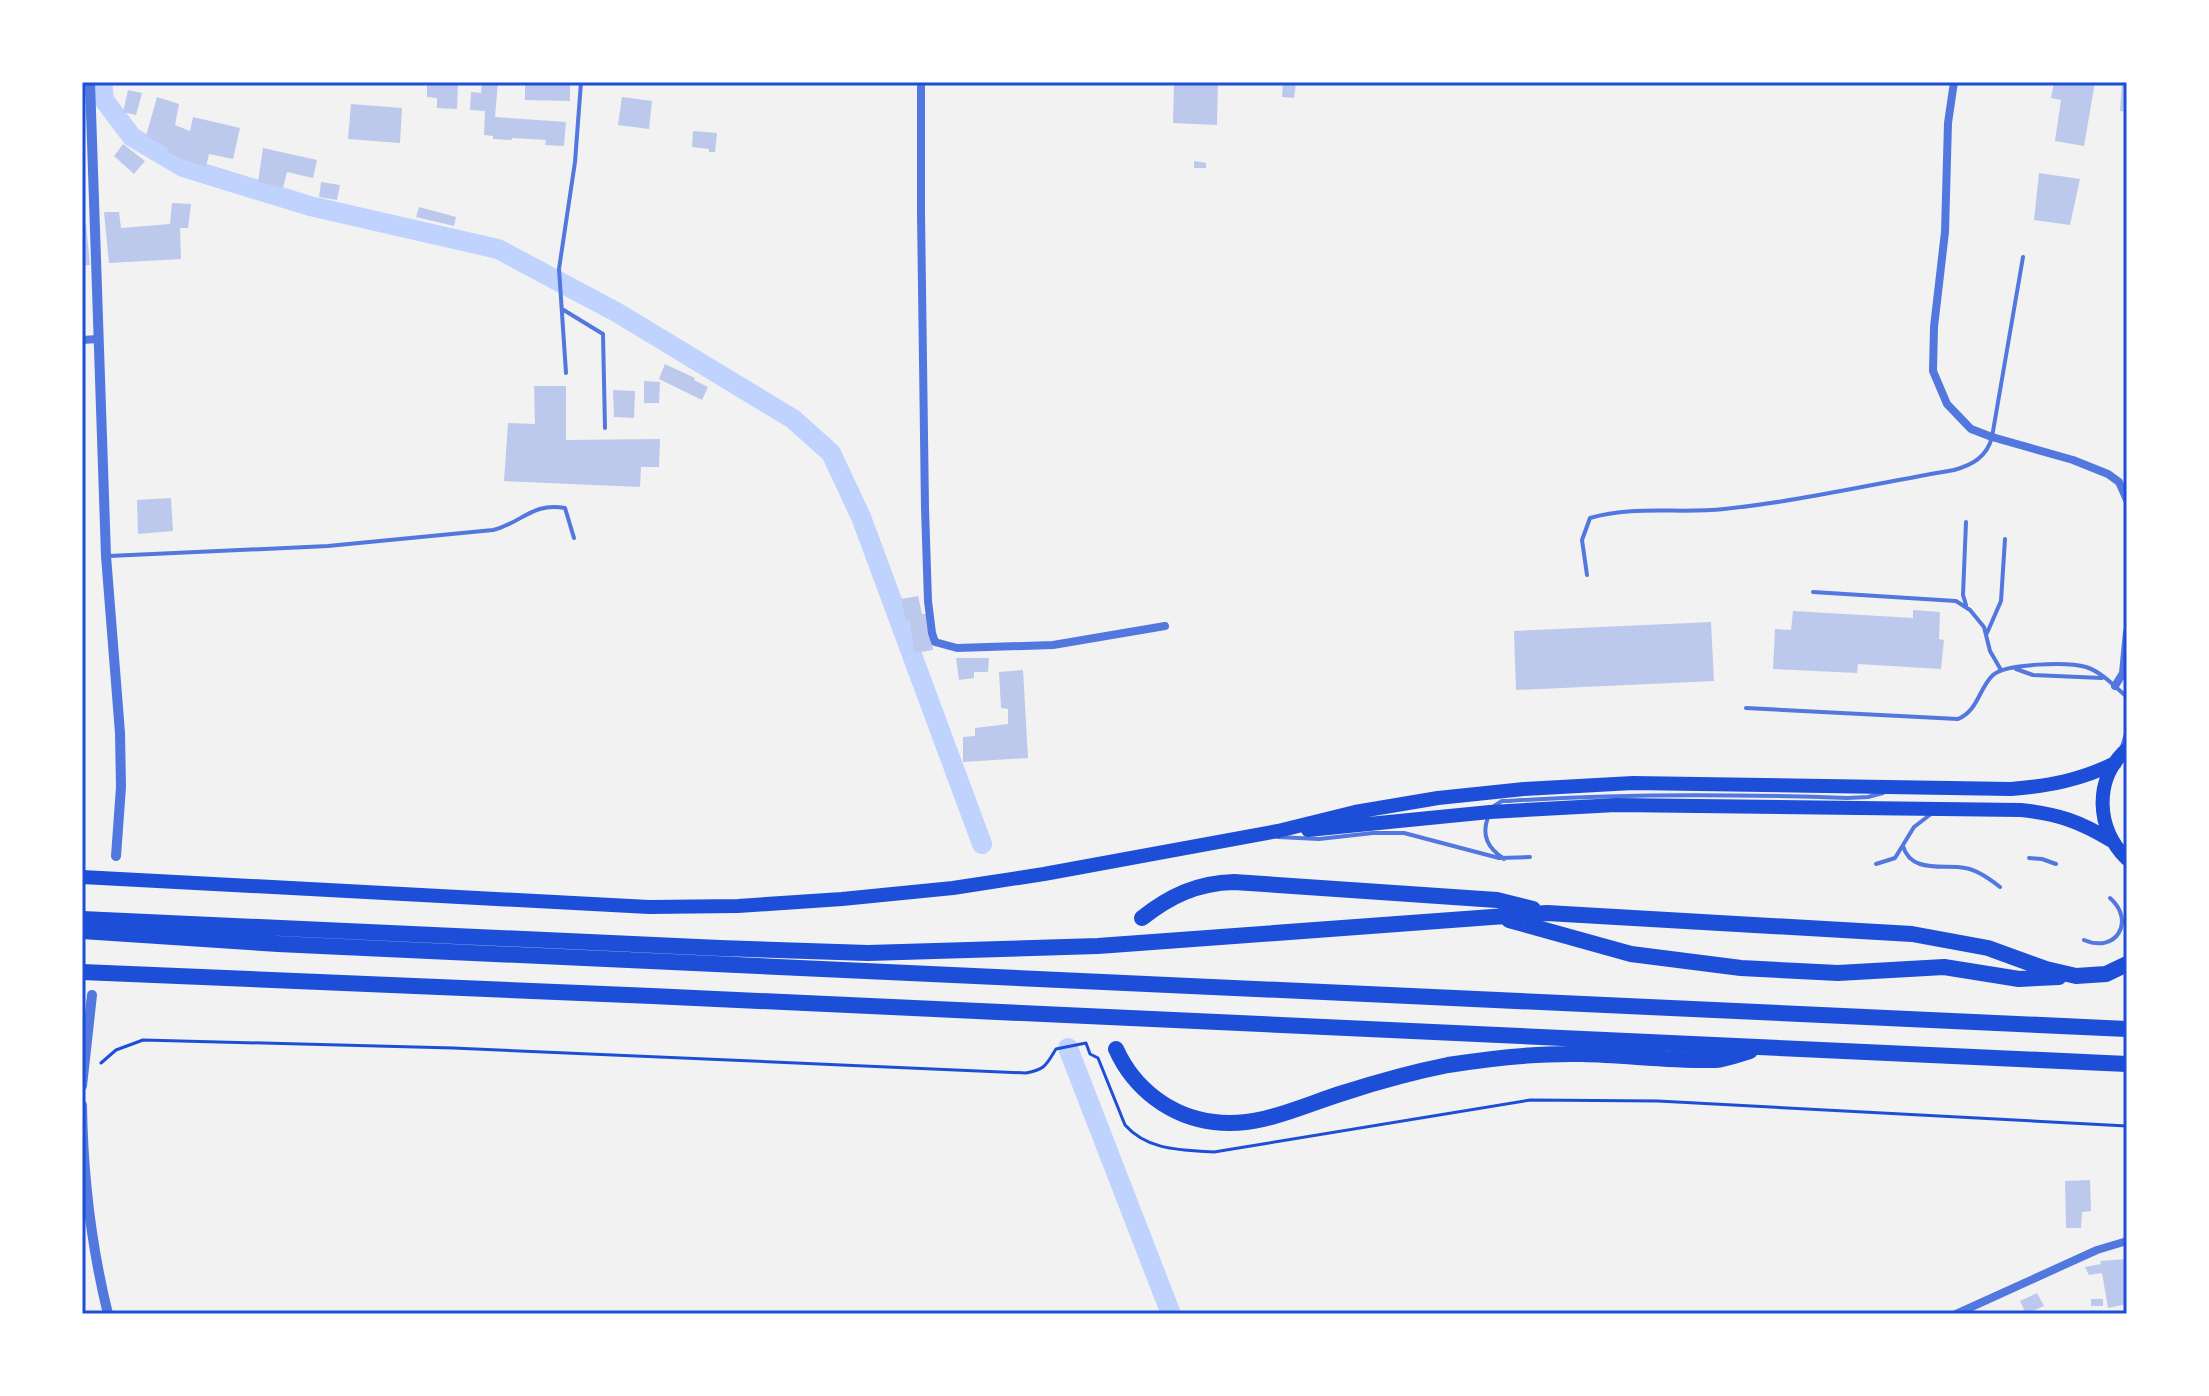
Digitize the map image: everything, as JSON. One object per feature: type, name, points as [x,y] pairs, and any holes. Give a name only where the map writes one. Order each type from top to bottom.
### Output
[{"type":"highway","points":[[1142,918],[1185,891],[1208,884],[1234,882],[1497,900],[1547,913]]},
{"type":"highway","points":[[82,919],[868,953],[1053,948],[1547,913],[1912,934],[1988,948],[2046,969],[2076,976]]},
{"type":"highway","points":[[1496,916],[1631,954],[1741,968],[1838,973],[1944,967],[2019,979],[2106,974],[2127,964]]},
{"type":"highway","points":[[82,931],[294,945],[2127,1029]]},
{"type":"highway","points":[[82,972],[2127,1064]]},
{"type":"highway","points":[[1116,1049],[1130,1073],[1155,1099],[1203,1121],[1241,1123],[1266,1118],[1384,1080],[1463,1063],[1569,1054],[1718,1060],[1765,1047]]},
{"type":"main road","points":[[82,877],[649,907],[738,906],[953,888],[1278,831],[1380,807],[1467,794],[1633,783],[1993,790],[2039,787],[2082,778],[2120,756]]},
{"type":"main road","points":[[2120,756],[2107,777],[2102,810],[2112,841],[2127,859]]},
{"type":"main road","points":[[1278,831],[1559,807],[1655,804],[2021,810],[2063,816],[2112,841]]},
{"type":"street","points":[[90,82],[106,556],[120,733],[121,787],[116,856]]},
{"type":"street","points":[[921,82],[925,493],[928,601],[935,642],[957,648],[1053,645],[1165,626]]},
{"type":"street","points":[[1954,82],[1948,123],[1945,232],[1934,327],[1933,371],[1947,404],[1971,429],[2108,474],[2119,482],[2127,500]]},
{"type":"street","points":[[82,340],[98,339]]},
{"type":"street","points":[[2115,686],[2121,679],[2124,667],[2127,632]]},
{"type":"street","points":[[82,1086],[92,995]]},
{"type":"street","points":[[82,1105],[85,1187],[96,1263],[108,1314]]},
{"type":"street","points":[[1956,1314],[2097,1250],[2127,1241]]},
{"type":"lane","points":[[566,373],[559,269],[575,162],[581,82]]},
{"type":"lane","points":[[1587,575],[1582,540],[1590,518],[1612,511],[1721,510],[1778,502],[1954,470],[1980,458],[1992,437],[2023,257]]},
{"type":"lane","points":[[562,309],[603,334],[605,428]]},
{"type":"lane","points":[[106,556],[328,546],[493,530],[505,527],[530,511],[554,506],[565,508],[574,538]]},
{"type":"lane","points":[[1966,522],[1963,595],[1967,608]]},
{"type":"lane","points":[[1987,635],[2001,601],[2005,539]]},
{"type":"lane","points":[[1813,592],[1953,600],[1980,621],[1990,651],[2001,670]]},
{"type":"lane","points":[[1746,708],[1953,719],[1968,714],[1989,680],[2001,670],[2036,665],[2089,669],[2125,695],[2127,704]]},
{"type":"lane","points":[[2014,668],[2033,675],[2105,678]]},
{"type":"lane","points":[[2120,756],[2127,730]]},
{"type":"lane","points":[[1504,859],[1493,850],[1484,828],[1490,812],[1502,801],[1694,794],[1847,798],[1868,797],[1898,788]]},
{"type":"lane","points":[[1876,864],[1895,858],[1914,827],[1940,809]]},
{"type":"lane","points":[[1255,835],[1319,839],[1404,833],[1504,859],[1530,857]]},
{"type":"lane","points":[[1903,846],[1908,858],[1929,867],[1969,868],[2000,887]]},
{"type":"lane","points":[[2029,858],[2056,864]]},
{"type":"lane","points":[[2084,940],[2104,944],[2118,934],[2122,915],[2110,898]]},
{"type":"path","points":[[83,1078],[116,1050],[143,1040],[453,1048],[1026,1073],[1047,1065],[1056,1049],[1086,1043],[1090,1054],[1098,1058],[1125,1125],[1145,1142],[1168,1149],[1214,1152],[1530,1100],[1658,1101],[2127,1126]]},
{"type":"building","points":[[427,82],[458,82],[457,109],[437,108],[437,98],[427,97]]},
{"type":"building","points":[[482,82],[498,82],[495,117],[566,122],[564,146],[545,145],[546,140],[493,139],[493,136],[484,135],[485,111],[470,110],[471,92],[481,93]]},
{"type":"building","points":[[525,82],[570,82],[570,101],[525,100]]},
{"type":"building","points":[[1218,82],[1217,125],[1173,123],[1174,83]]},
{"type":"building","points":[[1283,82],[1296,83],[1294,98],[1282,97]]},
{"type":"building","points":[[2054,82],[2095,82],[2084,146],[2055,141],[2061,100],[2051,98]]},
{"type":"building","points":[[2122,82],[2127,82],[2127,112],[2120,111]]},
{"type":"building","points":[[128,90],[142,93],[136,115],[123,112]]},
{"type":"building","points":[[157,97],[179,104],[175,125],[190,131],[193,117],[240,128],[233,159],[209,154],[206,167],[167,152],[168,148],[146,136]]},
{"type":"building","points":[[622,97],[652,101],[649,129],[618,125]]},
{"type":"building","points":[[351,104],[402,108],[400,143],[348,139]]},
{"type":"building","points":[[693,131],[717,133],[715,152],[692,147]]},
{"type":"building","points":[[123,144],[145,161],[134,174],[114,156]]},
{"type":"building","points":[[263,148],[317,160],[313,178],[287,172],[283,188],[258,182]]},
{"type":"building","points":[[1194,161],[1206,163],[1206,168],[1194,168]]},
{"type":"building","points":[[2039,173],[2080,179],[2070,225],[2034,220]]},
{"type":"building","points":[[321,182],[340,185],[337,200],[319,197]]},
{"type":"building","points":[[172,203],[191,204],[188,228],[180,228],[181,259],[109,263],[104,212],[119,212],[121,228],[170,224]]},
{"type":"building","points":[[419,207],[456,217],[454,226],[416,217]]},
{"type":"building","points":[[82,224],[86,224],[90,265],[82,266]]},
{"type":"building","points":[[665,364],[708,387],[702,400],[659,379]]},
{"type":"building","points":[[644,381],[660,382],[659,403],[644,403]]},
{"type":"building","points":[[534,386],[566,386],[566,440],[660,439],[659,467],[641,467],[640,487],[504,481],[508,423],[535,424]]},
{"type":"building","points":[[613,390],[635,391],[634,418],[614,417]]},
{"type":"building","points":[[171,498],[173,531],[138,534],[137,500]]},
{"type":"building","points":[[918,596],[922,614],[929,614],[933,650],[914,653],[910,621],[906,621],[901,599]]},
{"type":"building","points":[[1913,610],[1940,612],[1939,639],[1944,640],[1941,669],[1858,664],[1857,673],[1773,669],[1775,629],[1791,630],[1793,611],[1913,618]]},
{"type":"building","points":[[1711,622],[1714,681],[1516,690],[1514,631]]},
{"type":"building","points":[[956,658],[989,658],[988,672],[974,672],[974,678],[959,680]]},
{"type":"building","points":[[1023,670],[1028,758],[963,762],[963,737],[975,736],[975,728],[1008,724],[1008,709],[1001,708],[999,672]]},
{"type":"building","points":[[2090,1180],[2091,1211],[2082,1212],[2081,1228],[2066,1228],[2065,1181]]},
{"type":"building","points":[[2127,1259],[2127,1304],[2108,1308],[2102,1273],[2089,1275],[2085,1267],[2101,1264],[2100,1261]]},
{"type":"building","points":[[2037,1293],[2044,1306],[2026,1314],[2020,1301]]},
{"type":"building","points":[[2091,1299],[2103,1299],[2103,1306],[2091,1306]]},
{"type":"waterway","points":[[102,82],[104,100],[132,137],[183,167],[310,206],[498,249],[618,313],[793,419],[831,453],[861,517],[982,844]]},
{"type":"waterway","points":[[1068,1048],[1171,1314]]}]
